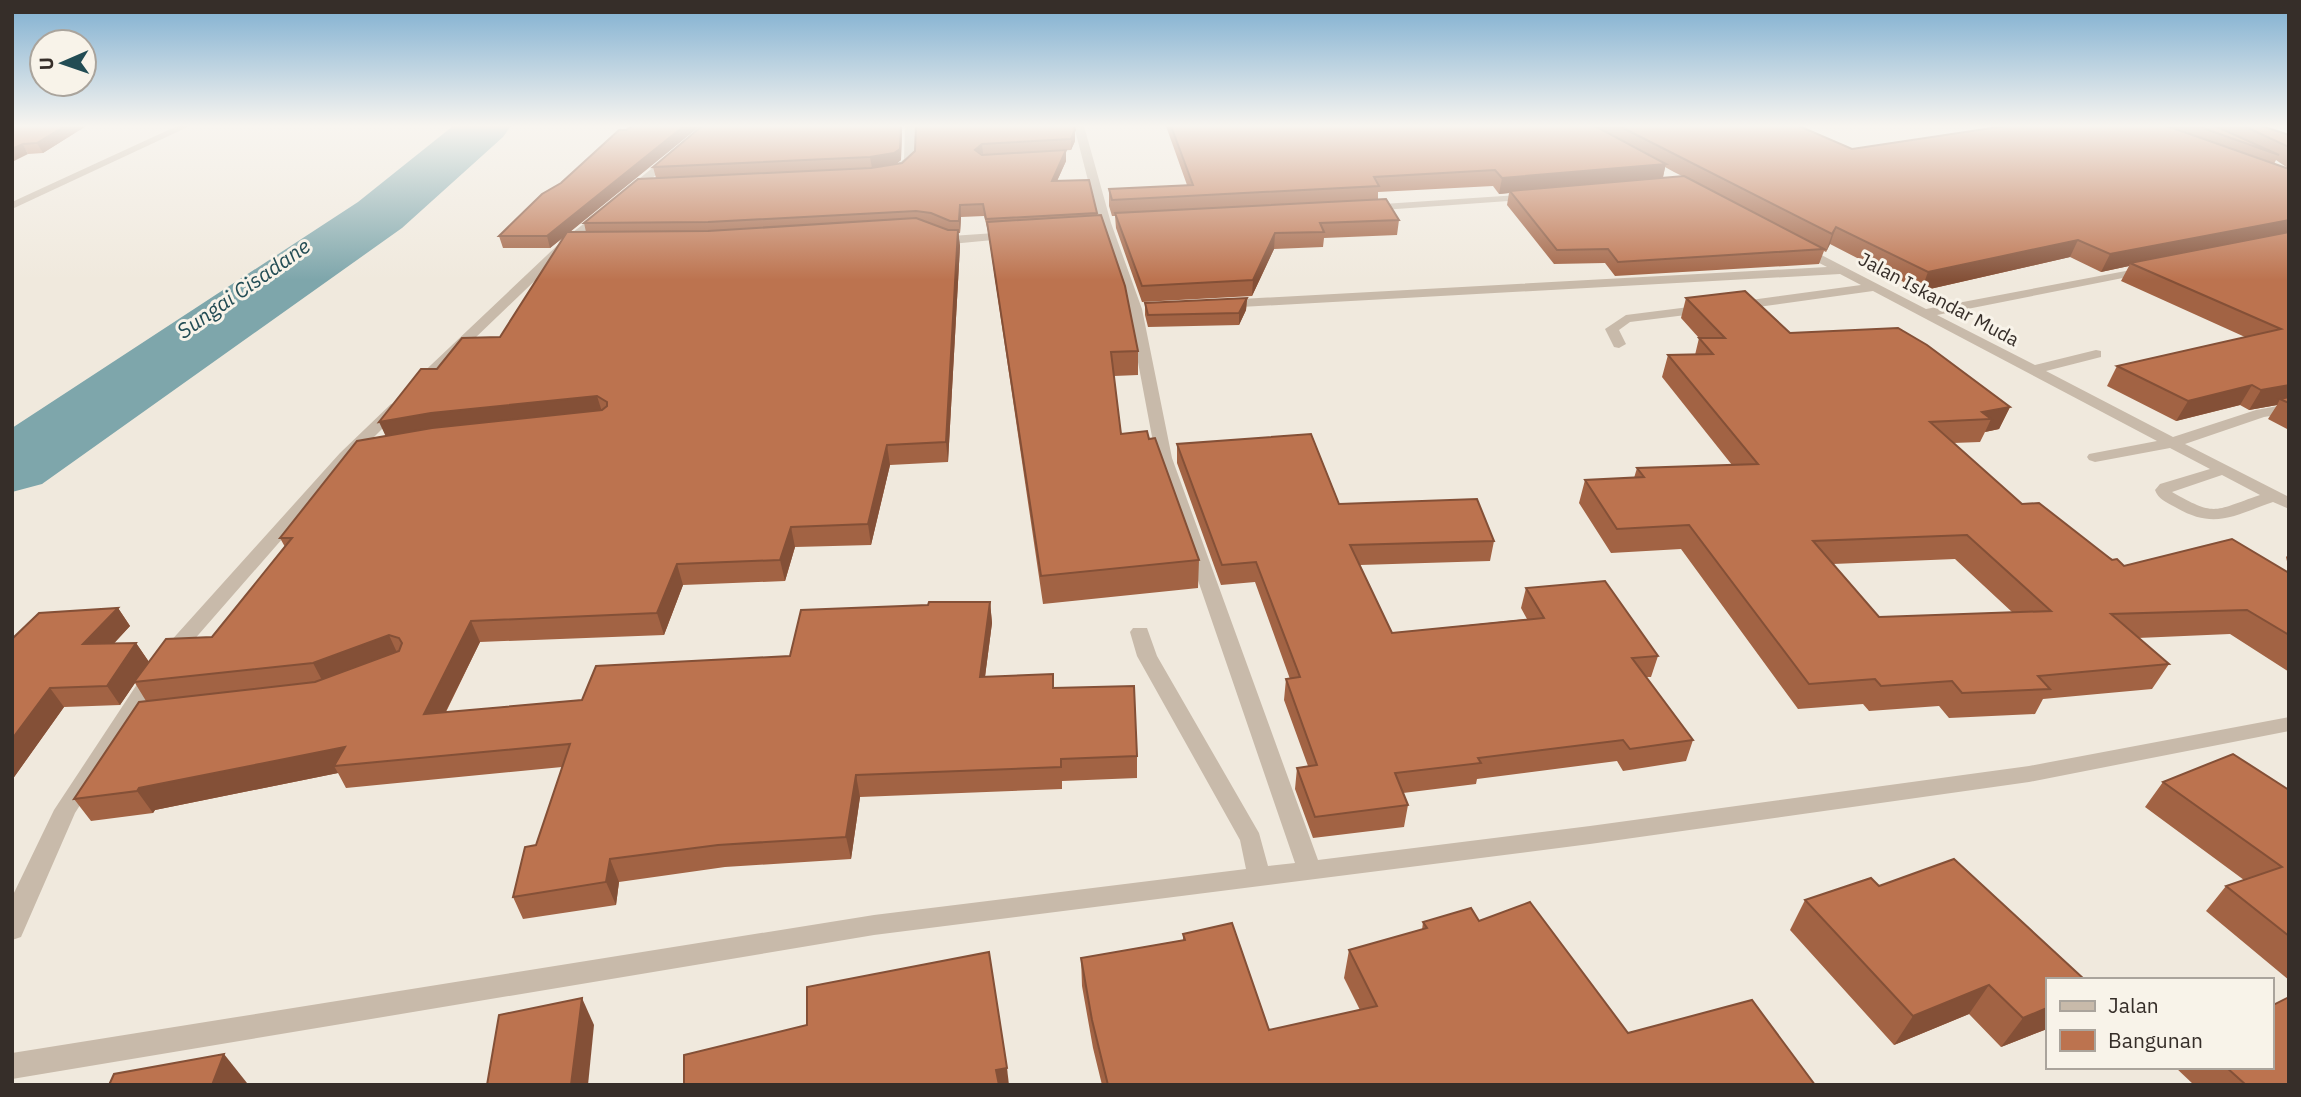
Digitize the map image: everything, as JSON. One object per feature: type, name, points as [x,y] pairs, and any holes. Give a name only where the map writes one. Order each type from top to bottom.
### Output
[{"type":"street","points":[[12,206],[74,177]]},
{"type":"street","points":[[12,930],[22,902],[65,810],[158,668],[346,456],[568,242],[653,177]]},
{"type":"street","points":[[1087,177],[1142,309],[1164,458],[1310,871]]},
{"type":"street","points":[[1361,209],[1547,196]]},
{"type":"street","points":[[926,228],[942,239],[951,240],[1026,235]]},
{"type":"street","points":[[568,242],[593,242]]},
{"type":"street","name":"Jalan Iskandar Muda","points":[[1793,244],[2282,500]]},
{"type":"street","points":[[1925,313],[2168,265]]},
{"type":"street","points":[[1203,305],[1842,270]]},
{"type":"street","points":[[1619,344],[1612,330],[1626,318],[1875,287]]},
{"type":"street","points":[[2033,370],[2096,354]]},
{"type":"street","points":[[2095,457],[2172,443],[2261,412],[2289,408]]},
{"type":"street","points":[[346,456],[373,451]]},
{"type":"street","points":[[2223,470],[2166,487],[2164,494],[2199,514],[2218,515],[2282,500]]},
{"type":"street","points":[[1140,632],[1147,656],[1251,839],[1259,877]]},
{"type":"street","points":[[127,716],[152,714]]},
{"type":"street","points":[[12,1066],[874,925],[1590,835],[2029,774],[2289,724]]},
{"type":"building","points":[[567,177],[620,177],[547,236],[499,236],[542,194]]},
{"type":"building","points":[[1054,177],[1052,181],[1089,180],[1097,213],[986,219],[983,204],[960,205],[959,221],[916,211],[708,222],[584,223],[638,179]]},
{"type":"building","points":[[1190,177],[1374,177],[1379,186],[1112,200],[1109,189],[1193,185]]},
{"type":"building","points":[[1686,177],[1824,249],[1618,262],[1608,249],[1557,250],[1510,191]]},
{"type":"building","points":[[1720,177],[2289,177],[2289,220],[2110,254],[2078,240],[1928,272],[1836,227],[1832,234]]},
{"type":"building","points":[[1386,199],[1399,220],[1320,223],[1324,232],[1275,233],[1253,280],[1142,286],[1115,213]]},
{"type":"building","points":[[1101,215],[1125,286],[1138,351],[1111,352],[1121,434],[1147,431],[1149,439],[1155,438],[1199,560],[1041,576],[987,222]]},
{"type":"building","points":[[916,218],[948,230],[958,230],[946,442],[887,445],[868,524],[791,527],[780,560],[677,564],[657,613],[471,621],[424,714],[582,700],[596,666],[790,656],[801,610],[928,605],[929,602],[990,602],[980,677],[1053,674],[1053,688],[1134,686],[1137,756],[1061,759],[1061,767],[856,775],[846,837],[718,845],[610,859],[606,882],[513,897],[525,847],[536,845],[570,744],[334,766],[345,747],[139,788],[137,791],[74,799],[139,702],[315,682],[399,651],[402,643],[399,638],[389,635],[313,663],[134,682],[166,639],[212,637],[292,538],[280,538],[357,441],[432,428],[602,410],[607,406],[607,402],[597,396],[431,413],[379,422],[421,369],[437,369],[462,338],[500,337],[567,232],[708,231]]},
{"type":"building","points":[[2289,232],[2289,385],[2261,390],[2252,385],[2188,401],[2117,366],[2281,329],[2130,263]]},
{"type":"building","points":[[1745,291],[1790,333],[1898,328],[1927,345],[2010,407],[1982,412],[1991,419],[1930,422],[2022,504],[2039,503],[2112,560],[2117,559],[2124,566],[2232,539],[2289,573],[2289,635],[2247,610],[2111,614],[2169,664],[2038,676],[2050,689],[1962,693],[1952,681],[1881,686],[1875,679],[1809,684],[1689,525],[1617,529],[1585,480],[1644,477],[1637,468],[1758,464],[1668,355],[1713,354],[1699,338],[1725,338],[1686,298]],"holes":[[[1967,535],[2051,611],[1879,617],[1813,541]]]},
{"type":"building","points":[[1247,298],[1239,313],[1148,315],[1145,303]]},
{"type":"building","points":[[1311,434],[1339,504],[1477,499],[1494,541],[1350,545],[1392,633],[1544,618],[1526,588],[1605,581],[1658,656],[1632,658],[1693,740],[1630,749],[1623,740],[1478,758],[1481,763],[1395,773],[1408,805],[1315,817],[1297,768],[1317,765],[1286,679],[1300,677],[1256,562],[1222,565],[1177,444]]},
{"type":"building","points":[[118,608],[83,644],[136,643],[107,686],[50,688],[12,739],[12,639],[39,613]]},
{"type":"building","points":[[2233,754],[2289,790],[2289,936],[2226,886],[2282,867],[2163,782]]},
{"type":"building","points":[[1954,859],[2083,978],[2046,978],[2046,1008],[2023,1018],[1989,985],[1913,1016],[1805,900],[1871,878],[1879,886]]},
{"type":"building","points":[[1530,902],[1628,1033],[1752,1000],[1815,1085],[1108,1085],[1092,1020],[1081,958],[1185,940],[1183,934],[1232,923],[1269,1030],[1377,1006],[1349,950],[1427,928],[1423,922],[1471,908],[1479,921]]},
{"type":"building","points":[[989,952],[1007,1068],[996,1070],[999,1085],[684,1085],[684,1055],[807,1025],[807,987]]},
{"type":"building","points":[[2289,997],[2289,1085],[2246,1085],[2228,1069],[2273,1069],[2273,1005]]},
{"type":"building","points":[[582,998],[571,1085],[487,1085],[499,1015]]},
{"type":"building","points":[[224,1054],[212,1085],[109,1085],[114,1074]]},
{"type":"waterway","name":"Sungai Cisadane","points":[[12,466],[380,215],[425,177]]}]
